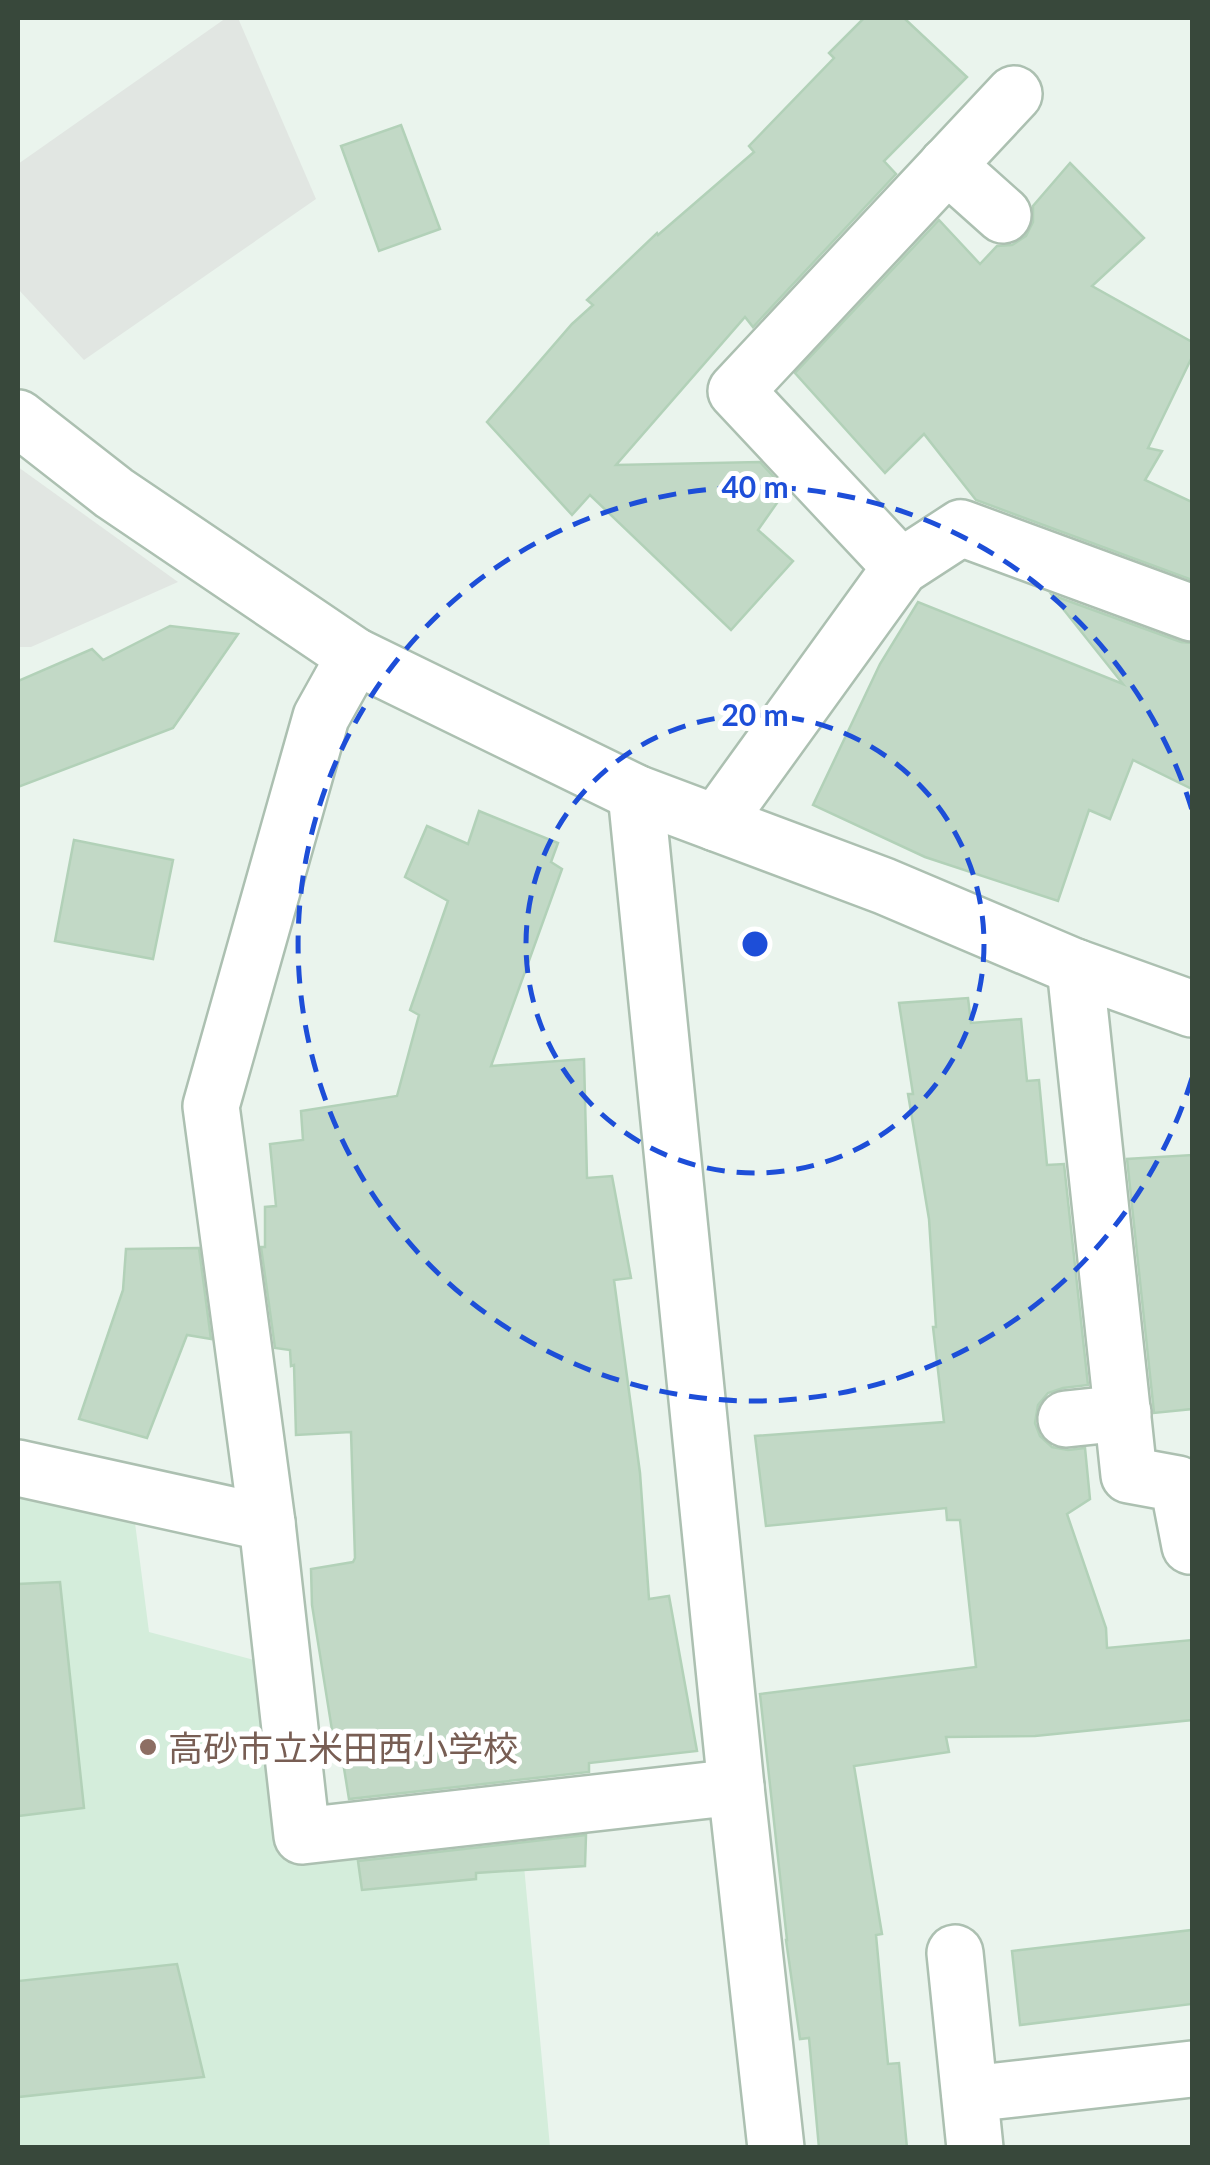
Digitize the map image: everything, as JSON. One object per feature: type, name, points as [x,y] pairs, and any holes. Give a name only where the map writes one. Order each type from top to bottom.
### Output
[{"type":"street","points":[[901,567],[736,391],[1014,94]]},
{"type":"street","points":[[947,165],[1003,215]]},
{"type":"street","points":[[18,418],[114,493],[356,656],[636,793],[884,886],[1075,967],[1192,1009]]},
{"type":"street","points":[[716,824],[901,567],[960,528],[1192,613]]},
{"type":"street","points":[[356,656],[321,717],[210,1106],[267,1523],[302,1836],[736,1788]]},
{"type":"street","points":[[636,793],[776,2148]]},
{"type":"street","points":[[1075,967],[1128,1475],[1178,1484],[1190,1546]]},
{"type":"street","points":[[1066,1419],[1123,1413]]},
{"type":"street","points":[[18,1468],[267,1523]]},
{"type":"street","points":[[956,1953],[975,2148]]},
{"type":"street","points":[[970,2094],[1192,2069]]},
{"type":"shaded area","points":[[226,18],[238,18],[316,199],[84,360],[18,289],[18,164]]},
{"type":"shaded area","points":[[18,467],[178,582],[31,647],[18,647]]},
{"type":"shaded area","name":"高砂市立米田西小学校","points":[[18,1492],[134,1515],[149,1632],[269,1664],[288,1847],[512,1838],[523,1855],[550,2147],[18,2147]]},
{"type":"building","points":[[864,18],[904,18],[967,77],[884,161],[896,174],[753,327],[745,317],[616,465],[760,462],[786,490],[758,530],[793,561],[731,630],[590,495],[572,515],[487,422],[593,305],[587,300],[657,233],[754,152],[749,146],[834,58],[829,53]]},
{"type":"building","points":[[401,125],[440,229],[379,251],[341,146]]},
{"type":"building","points":[[1070,163],[1144,238],[1092,286],[1192,342],[1192,357],[1148,448],[1162,451],[1145,480],[1192,502],[1192,580],[976,500],[924,434],[885,473],[795,373],[939,220],[980,264],[997,246],[1012,245],[1026,236],[1033,222],[1033,206]]},
{"type":"building","points":[[1052,595],[1192,643],[1192,789],[1133,760],[1110,819],[1089,810],[1058,901],[925,857],[813,805],[880,664],[918,602],[1123,684]]},
{"type":"building","points":[[170,626],[238,634],[173,728],[18,787],[18,681],[92,649],[103,660]]},
{"type":"building","points":[[479,811],[558,843],[551,862],[562,869],[491,1066],[584,1059],[587,1178],[612,1176],[631,1278],[614,1280],[640,1473],[649,1599],[669,1596],[697,1751],[589,1763],[589,1772],[349,1799],[342,1756],[336,1755],[312,1605],[311,1569],[353,1562],[355,1558],[351,1432],[296,1435],[294,1365],[291,1366],[290,1350],[275,1348],[261,1247],[265,1247],[265,1207],[276,1206],[270,1144],[303,1140],[301,1111],[397,1096],[419,1015],[410,1010],[448,901],[405,877],[427,826],[468,844]]},
{"type":"building","points":[[74,840],[173,860],[153,959],[55,941]]},
{"type":"building","points":[[968,998],[971,1023],[1021,1019],[1027,1081],[1039,1080],[1047,1165],[1064,1164],[1088,1385],[1048,1393],[1038,1405],[1035,1423],[1040,1436],[1052,1447],[1085,1448],[1090,1499],[1067,1514],[1106,1628],[1107,1648],[1192,1640],[1192,1720],[1035,1736],[946,1737],[949,1752],[854,1766],[882,1934],[876,1935],[888,2064],[899,2063],[907,2148],[819,2148],[809,2038],[800,2039],[786,1940],[760,1694],[976,1667],[960,1520],[947,1520],[946,1508],[766,1526],[755,1436],[944,1422],[933,1327],[929,1219],[908,1094],[913,1094],[899,1003]]},
{"type":"building","points":[[1192,1155],[1192,1409],[1154,1413],[1127,1159]]},
{"type":"building","points":[[199,1248],[211,1339],[187,1335],[147,1438],[79,1419],[123,1290],[126,1249]]},
{"type":"building","points":[[60,1582],[84,1808],[18,1816],[18,1584]]},
{"type":"building","points":[[586,1835],[585,1866],[476,1873],[476,1879],[362,1890],[358,1861]]},
{"type":"building","points":[[1192,1930],[1192,2004],[1020,2025],[1012,1951]]},
{"type":"building","points":[[177,1964],[204,2077],[18,2097],[18,1981]]},
{"type":"place","name":"高砂市立米田西小学校","points":[[148,1747]]}]
